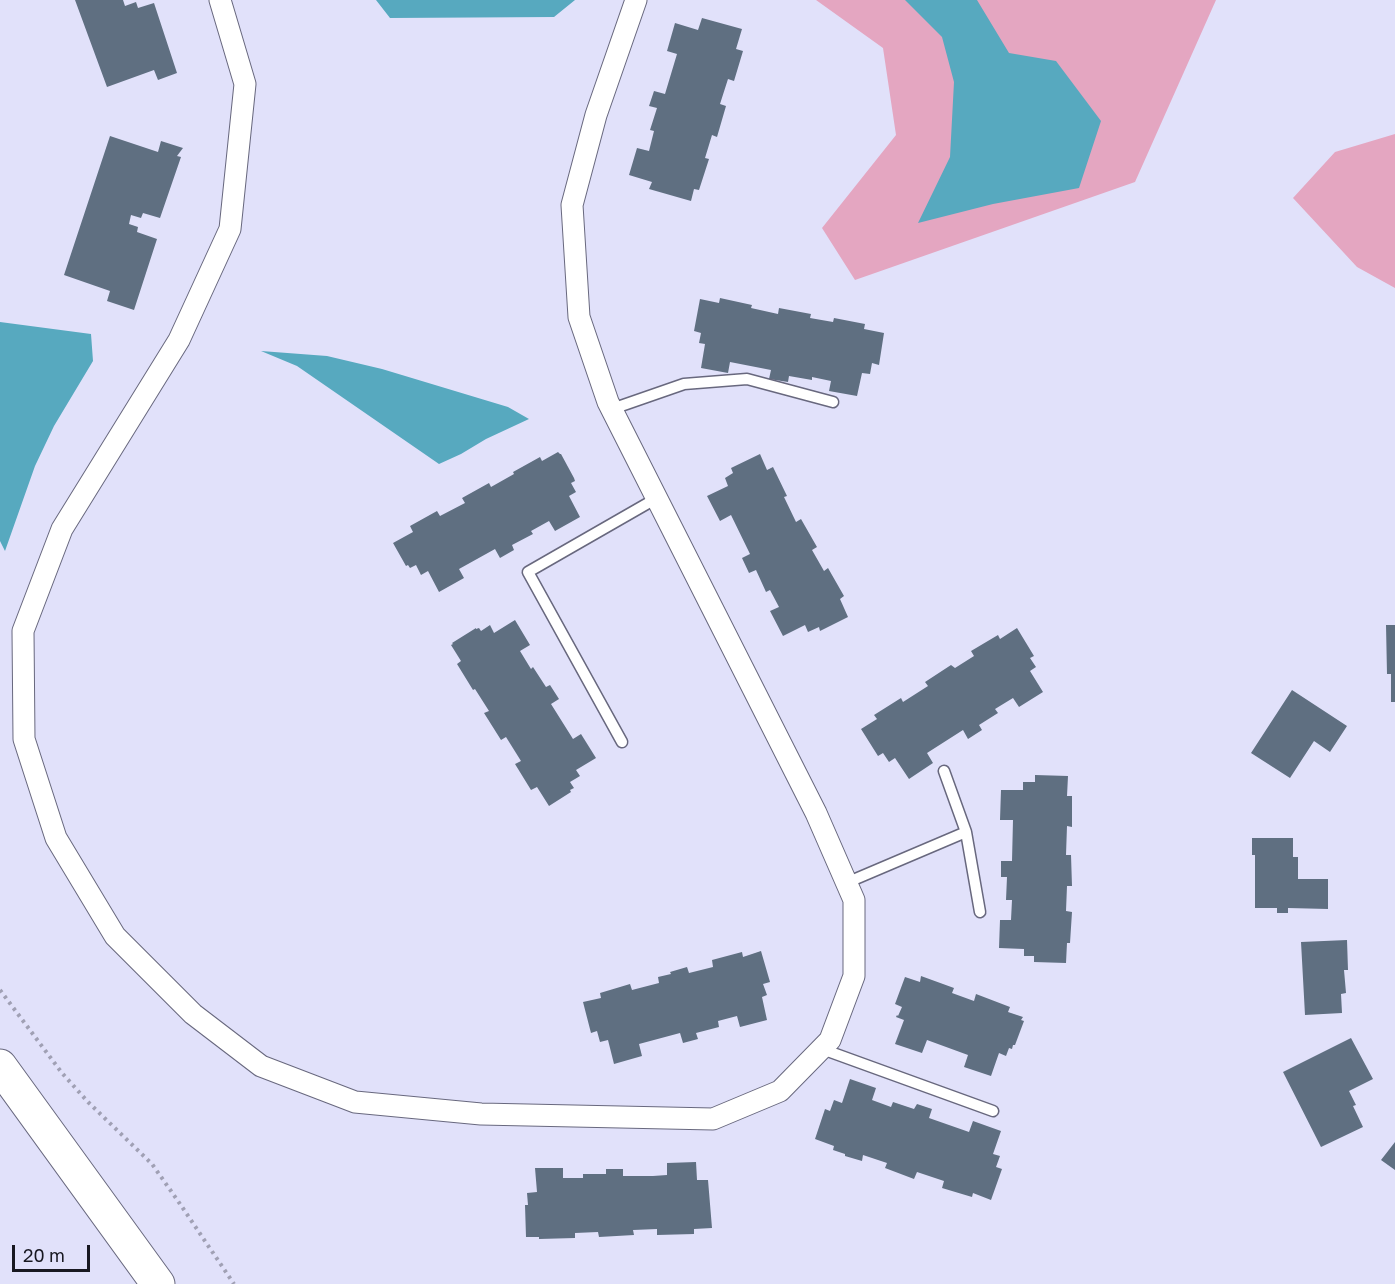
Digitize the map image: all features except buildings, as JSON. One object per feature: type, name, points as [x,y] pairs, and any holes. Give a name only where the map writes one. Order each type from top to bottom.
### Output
[{"type":"main road","points":[[0,1066],[158,1284]]},
{"type":"street","points":[[220,0],[245,84],[230,229],[179,340],[62,529],[23,631],[24,739],[56,838],[115,936],[193,1014],[261,1066],[355,1102],[481,1114],[713,1119],[780,1091],[830,1040],[854,976],[854,900],[816,813],[608,402],[579,318],[572,205],[596,115],[636,0]]},
{"type":"lane","points":[[612,409],[684,384],[747,380],[832,402]]},
{"type":"lane","points":[[622,742],[528,572],[657,498]]},
{"type":"lane","points":[[944,771],[966,832],[980,912]]},
{"type":"lane","points":[[846,883],[966,832]]},
{"type":"lane","points":[[822,1049],[993,1112]]},
{"type":"path","points":[[0,990],[62,1073],[88,1102],[152,1164],[234,1284]]},
{"type":"shaded area","points":[[816,0],[1216,0],[1135,182],[855,280],[822,228],[896,135],[883,48]]},
{"type":"shaded area","points":[[1395,134],[1395,288],[1357,267],[1293,198],[1335,152]]},
{"type":"water","points":[[376,0],[575,0],[554,17],[390,18]]},
{"type":"water","points":[[905,0],[977,0],[1009,53],[1056,61],[1101,121],[1079,188],[993,204],[918,223],[950,157],[954,82],[942,37]]},
{"type":"water","points":[[0,322],[91,334],[93,361],[54,426],[35,466],[5,551],[0,541]]},
{"type":"water","points":[[261,351],[327,356],[382,369],[508,407],[529,419],[439,464],[297,366]]}]
